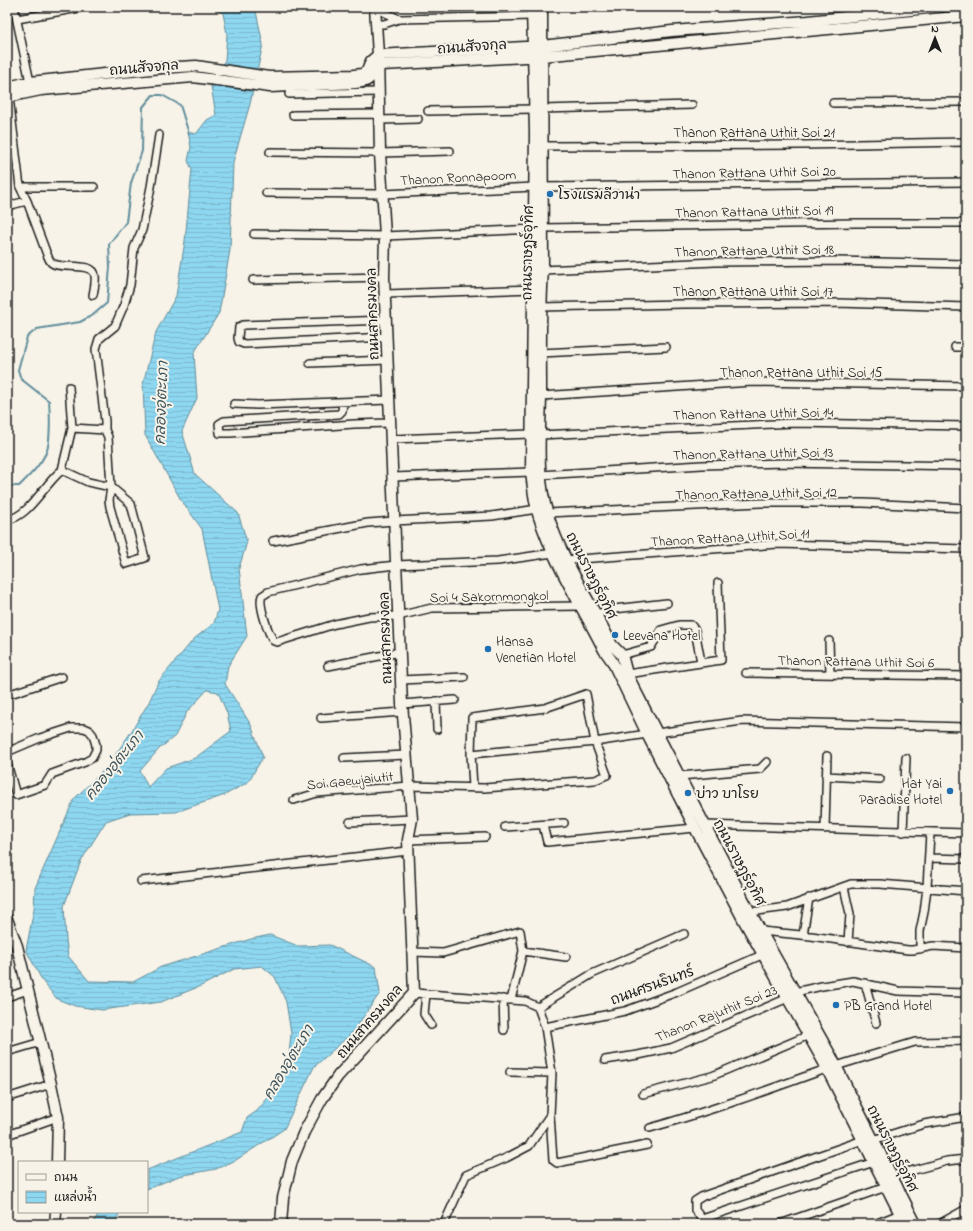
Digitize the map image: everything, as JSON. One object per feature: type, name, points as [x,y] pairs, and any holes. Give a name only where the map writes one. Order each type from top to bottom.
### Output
[{"type":"street","points":[[14,7],[30,82]]},
{"type":"street","points":[[375,7],[399,19]]},
{"type":"street","name":"ถนนสาครมงคล","points":[[281,1224],[283,1198],[292,1161],[304,1132],[322,1099],[338,1076],[414,993],[408,851],[408,840],[412,819],[402,708],[384,277],[385,236],[380,152],[380,117],[377,68],[378,55],[375,7]]},
{"type":"street","name":"ถนนราษฏร์อุทิศ","points":[[537,51],[542,7]]},
{"type":"street","name":"ถนนสัจจกุล","points":[[8,93],[30,82],[161,68],[196,66],[270,82],[362,74],[367,71],[370,61],[378,55],[537,51],[665,32],[808,21],[939,7]]},
{"type":"street","points":[[17,19],[79,8]]},
{"type":"street","name":"ถนนสัจจกุล","points":[[926,9],[946,18]]},
{"type":"street","points":[[376,24],[384,24],[399,19],[532,12]]},
{"type":"street","name":"ถนนราษฏร์อุทิศ","points":[[532,12],[537,51],[538,109],[538,229],[534,289],[537,335],[535,434],[537,509],[553,553],[580,606],[608,648],[622,655],[627,674],[652,733],[680,776],[700,826],[761,931],[792,995],[868,1140],[892,1176],[916,1224]]},
{"type":"street","name":"ถนนสัจจกุล","points":[[8,93],[193,77],[270,82],[364,82],[369,79],[377,68],[382,65],[966,16]]},
{"type":"street","points":[[289,94],[378,92]]},
{"type":"street","points":[[8,93],[20,188],[27,201],[49,259],[56,265],[90,269],[94,272],[93,295]]},
{"type":"street","points":[[833,103],[966,102]]},
{"type":"street","points":[[428,111],[692,105]]},
{"type":"street","name":"ถนนราษฏร์อุทิศ","points":[[538,109],[542,146],[538,187]]},
{"type":"street","points":[[293,115],[418,118]]},
{"type":"street","points":[[62,470],[88,482],[104,484],[111,487],[131,504],[145,558],[126,564],[110,507],[109,500],[111,487],[108,437],[96,349],[99,339],[115,326],[124,305],[130,285],[134,248],[142,230],[160,135]]},
{"type":"street","name":"Thanon Rattana Uthit Soi 21","points":[[542,146],[795,145],[966,142]]},
{"type":"street","points":[[270,152],[450,151]]},
{"type":"street","name":"Thanon Rattana Uthit Soi 20","points":[[538,187],[966,182]]},
{"type":"street","points":[[20,188],[94,187]]},
{"type":"street","name":"Thanon Ronnapoom","points":[[266,193],[383,194],[538,187]]},
{"type":"street","points":[[7,206],[27,201]]},
{"type":"street","name":"Thanon Rattana Uthit Soi 19","points":[[254,234],[385,236],[538,229],[856,223],[966,223]]},
{"type":"street","name":"ถนนราษฏร์อุทิศ","points":[[535,434],[541,396],[540,353],[537,335],[543,270],[538,229]]},
{"type":"street","name":"Thanon Rattana Uthit Soi 18","points":[[543,270],[722,262],[836,261],[966,264]]},
{"type":"street","points":[[253,280],[384,277]]},
{"type":"street","points":[[385,294],[534,289]]},
{"type":"street","name":"Thanon Rattana Uthit Soi 17","points":[[540,307],[830,303],[966,307]]},
{"type":"street","points":[[386,320],[243,325],[239,327],[238,338],[239,342],[244,344],[387,337]]},
{"type":"street","points":[[540,353],[666,347]]},
{"type":"street","points":[[955,347],[966,347]]},
{"type":"street","points":[[310,363],[388,360]]},
{"type":"street","name":"Thanon Rattana Uthit Soi 15","points":[[541,396],[752,382],[966,386]]},
{"type":"street","points":[[7,520],[15,518],[24,511],[52,479],[62,470],[72,428],[69,387]]},
{"type":"street","points":[[234,404],[389,400]]},
{"type":"street","points":[[343,402],[342,411],[339,414],[224,421],[220,424],[220,432],[230,433],[354,424],[390,423]]},
{"type":"street","name":"Thanon Rattana Uthit Soi 14","points":[[391,439],[794,423],[966,426]]},
{"type":"street","points":[[72,428],[106,430]]},
{"type":"street","name":"Thanon Rattana Uthit Soi 13","points":[[393,477],[784,463],[966,466]]},
{"type":"street","name":"ถนนราษฏร์อุทิศ","points":[[536,473],[547,513],[557,540],[596,614],[612,661],[652,733],[700,826],[744,919],[764,954],[792,995],[809,1035],[831,1067]]},
{"type":"street","name":"Thanon Rattana Uthit Soi 12","points":[[547,513],[760,503],[863,503],[966,508]]},
{"type":"street","points":[[273,541],[368,523],[492,516],[537,509]]},
{"type":"street","name":"Thanon Rattana Uthit Soi 11","points":[[567,560],[778,544],[966,549]]},
{"type":"street","points":[[396,565],[498,561],[553,553]]},
{"type":"street","name":"Soi 4 Sakornmongkol","points":[[396,565],[361,569],[268,592],[262,596],[261,601],[268,632],[274,641],[277,642],[348,621],[369,617],[398,616],[432,608],[580,606]]},
{"type":"street","points":[[627,674],[721,660],[718,583]]},
{"type":"street","points":[[596,614],[614,609],[667,603]]},
{"type":"street","points":[[622,655],[652,646],[661,630],[679,625],[691,625],[695,630],[701,662]]},
{"type":"street","points":[[829,641],[830,673]]},
{"type":"street","points":[[328,666],[400,652]]},
{"type":"street","name":"Thanon Rattana Uthit Soi 6","points":[[746,672],[966,676]]},
{"type":"street","points":[[401,680],[464,676]]},
{"type":"street","points":[[7,695],[62,677]]},
{"type":"street","points":[[473,787],[471,754],[472,718],[545,708],[586,694],[595,742]]},
{"type":"street","points":[[321,718],[402,708],[436,701],[455,700]]},
{"type":"street","points":[[436,701],[437,729]]},
{"type":"street","points":[[471,754],[595,742],[742,721],[966,727]]},
{"type":"street","points":[[7,752],[63,730],[76,728],[84,728],[89,730],[93,735],[96,750],[92,758],[85,762],[52,774],[45,785],[16,795],[7,763]]},
{"type":"street","name":"Soi Gaewjaiutit","points":[[294,800],[316,793],[410,786],[484,788],[595,780],[606,775],[595,742]]},
{"type":"street","points":[[344,758],[406,755]]},
{"type":"street","points":[[825,829],[827,756]]},
{"type":"street","points":[[903,832],[906,758]]},
{"type":"street","points":[[680,776],[760,769],[767,762]]},
{"type":"street","points":[[826,776],[880,779]]},
{"type":"street","points":[[350,822],[412,819]]},
{"type":"street","points":[[505,827],[564,823]]},
{"type":"street","points":[[543,825],[547,842],[700,826],[966,833]]},
{"type":"street","points":[[920,949],[920,931],[927,888],[930,832]]},
{"type":"street","points":[[408,840],[485,837]]},
{"type":"street","points":[[141,881],[408,851]]},
{"type":"street","points":[[929,858],[966,860]]},
{"type":"street","points":[[750,912],[787,907],[851,884],[966,891]]},
{"type":"street","points":[[844,887],[850,914],[848,942]]},
{"type":"street","points":[[803,935],[809,898]]},
{"type":"street","points":[[7,919],[10,938],[28,990],[51,1084],[58,1118],[57,1161]]},
{"type":"street","points":[[412,952],[443,953],[520,931],[523,951],[511,1000]]},
{"type":"street","points":[[761,931],[803,935],[908,950],[933,946],[966,948]]},
{"type":"street","points":[[538,1007],[592,974],[684,934]]},
{"type":"street","points":[[523,951],[566,957]]},
{"type":"street","name":"ถนนศรนรินทร์","points":[[545,1027],[625,1011],[677,992],[764,954]]},
{"type":"street","name":"Thanon Rajuthit Soi 23","points":[[606,1060],[671,1048],[792,995],[822,986],[853,981],[886,989],[966,993]]},
{"type":"street","points":[[865,983],[876,1023]]},
{"type":"street","points":[[7,997],[28,990]]},
{"type":"street","points":[[414,993],[525,1001],[538,1007],[545,1027],[552,1073],[550,1115],[553,1160],[557,1163],[648,1145]]},
{"type":"street","points":[[426,994],[424,1014],[431,1025]]},
{"type":"street","points":[[503,999],[504,1030]]},
{"type":"street","points":[[643,1094],[712,1076],[809,1035]]},
{"type":"street","points":[[650,1128],[728,1104],[831,1067],[915,1042],[966,1041]]},
{"type":"street","points":[[7,1052],[41,1042]]},
{"type":"street","points":[[510,1072],[552,1073]]},
{"type":"street","points":[[7,1098],[51,1084]]},
{"type":"street","points":[[444,1224],[466,1174],[506,1158],[529,1146],[550,1115]]},
{"type":"street","points":[[874,1162],[702,1219],[695,1210],[695,1201],[703,1196],[868,1140],[924,1124],[966,1117]]},
{"type":"street","points":[[7,1135],[58,1118]]},
{"type":"street","name":"ถนนราษฏร์อุทิศ","points":[[868,1140],[874,1162],[905,1224]]},
{"type":"street","points":[[892,1176],[947,1161],[966,1159]]},
{"type":"street","points":[[780,1224],[886,1187]]},
{"type":"street","points":[[939,1224],[966,1208]]},
{"type":"street","points":[[55,1224],[56,1213]]},
{"type":"street","points":[[875,1224],[900,1214]]},
{"type":"water","name":"คลองอุ่ตะเภา","points":[[212,7],[255,7],[263,44],[250,104],[233,162],[230,250],[219,313],[194,353],[197,398],[182,431],[195,474],[238,513],[247,542],[239,568],[247,636],[228,666],[225,684],[251,725],[263,757],[248,782],[225,795],[176,812],[130,813],[106,821],[81,861],[64,906],[68,956],[89,981],[133,982],[161,967],[251,939],[270,935],[298,946],[330,945],[376,967],[380,993],[352,1033],[314,1067],[284,1129],[236,1160],[216,1169],[179,1176],[148,1189],[148,1170],[242,1132],[247,1118],[257,1111],[272,1093],[289,1054],[291,1033],[286,1002],[275,977],[262,966],[234,969],[203,985],[161,1002],[102,1010],[75,1006],[57,999],[43,982],[26,950],[34,909],[35,888],[74,799],[107,767],[149,702],[158,682],[194,639],[214,623],[218,610],[202,529],[181,500],[145,435],[143,384],[156,332],[176,296],[185,241],[192,169],[188,161],[191,147],[188,132],[196,134],[207,120],[216,115],[211,86],[225,60],[227,34],[223,13]],"holes":[[[207,690],[218,692],[227,713],[231,731],[195,758],[166,768],[148,787],[140,771],[159,749],[175,736],[187,712]]]},
{"type":"water","points":[[98,1213],[120,1213],[114,1224],[93,1224]]},
{"type":"waterway","points":[[7,486],[19,486],[30,475],[44,458],[49,442],[49,401],[21,379],[18,370],[27,337],[37,329],[80,322],[93,315],[107,303],[110,267],[109,244],[126,222],[131,183],[142,151],[143,107],[153,95],[162,95],[180,105],[189,134]]},
{"type":"place","name":"โรงแรมลีวาน่า","points":[[550,194]]},
{"type":"place","name":"Leevana Hotel","points":[[615,635]]},
{"type":"place","name":"Hansa Venetian Hotel","points":[[488,649]]},
{"type":"place","name":"Hat Yai Paradise Hotel","points":[[950,791]]},
{"type":"place","name":"บ่าว บาโรย","points":[[688,793]]},
{"type":"place","name":"PB Grand Hotel","points":[[836,1005]]}]
